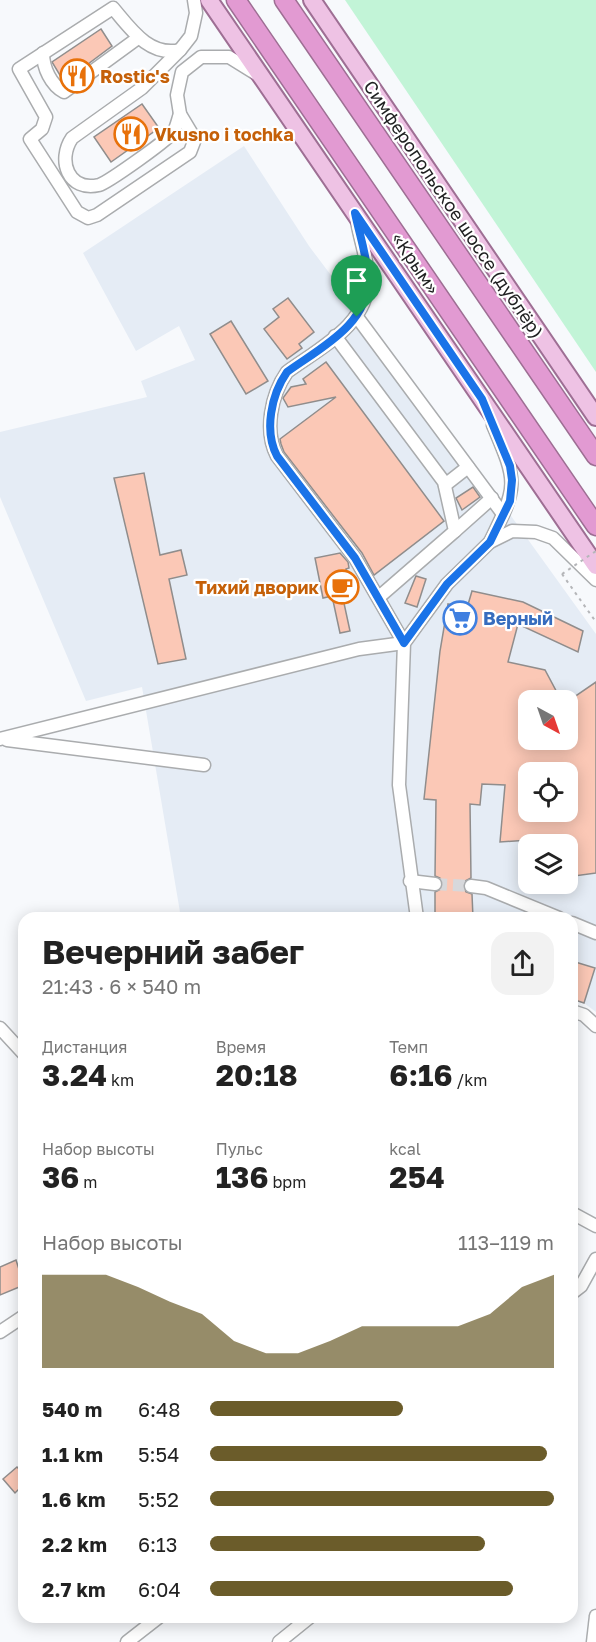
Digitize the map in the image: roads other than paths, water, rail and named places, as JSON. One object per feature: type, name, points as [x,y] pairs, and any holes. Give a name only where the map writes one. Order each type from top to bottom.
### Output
[{"type":"highway","name":"«Крым»","points":[[236,0],[596,526]]},
{"type":"highway","points":[[284,0],[596,456]]},
{"type":"main road","points":[[209,0],[596,566]]},
{"type":"main road","name":"Симферопольское шоссе (дублёр)","points":[[312,0],[596,417]]},
{"type":"street","points":[[180,114],[174,133],[101,184],[86,186],[72,179],[64,164],[65,148],[72,138],[142,88],[180,50],[191,36],[196,14],[194,0]]},
{"type":"street","points":[[180,50],[168,53],[138,38],[113,8],[19,69],[46,117],[42,129],[30,139],[77,212],[88,218],[97,215],[190,152],[195,139],[180,114],[177,95],[182,72],[201,57],[229,57],[262,77]]},
{"type":"street","points":[[43,53],[43,66],[58,89],[64,92],[138,38]]},
{"type":"street","points":[[355,213],[368,274],[367,293],[357,317],[287,372],[273,402],[271,440],[277,456],[355,558],[404,643],[399,785],[416,912]]},
{"type":"street","points":[[357,317],[503,514]]},
{"type":"street","points":[[335,336],[445,484],[455,531]]},
{"type":"street","points":[[558,361],[596,401]]},
{"type":"street","points":[[482,399],[510,466],[512,491],[490,542]]},
{"type":"street","points":[[445,484],[468,467]]},
{"type":"street","points":[[379,597],[492,498]]},
{"type":"street","points":[[0,739],[359,649],[404,643],[447,584],[490,542],[512,531],[536,532],[553,538],[596,580]]},
{"type":"street","points":[[0,739],[204,765]]},
{"type":"street","points":[[410,881],[435,884]]},
{"type":"street","points":[[471,886],[486,888],[544,912]]},
{"type":"street","points":[[578,926],[596,933]]},
{"type":"street","points":[[578,1013],[584,1015],[596,1026]]},
{"type":"street","points":[[0,1028],[18,1048]]},
{"type":"street","points":[[578,1216],[596,1226]]},
{"type":"street","points":[[578,1288],[596,1259]]},
{"type":"street","points":[[0,1332],[18,1320]]},
{"type":"street","points":[[593,1642],[596,1616]]},
{"type":"street","points":[[127,1642],[151,1623]]},
{"type":"street","points":[[279,1642],[303,1623]]},
{"type":"tunnel","points":[[435,884],[471,886]]},
{"type":"place","name":"Rostic's","points":[[77,76]]},
{"type":"place","name":"Vkusno i tochka","points":[[131,134]]},
{"type":"place","name":"Тихий дворик","points":[[342,587]]},
{"type":"place","name":"Верный","points":[[460,618]]}]
